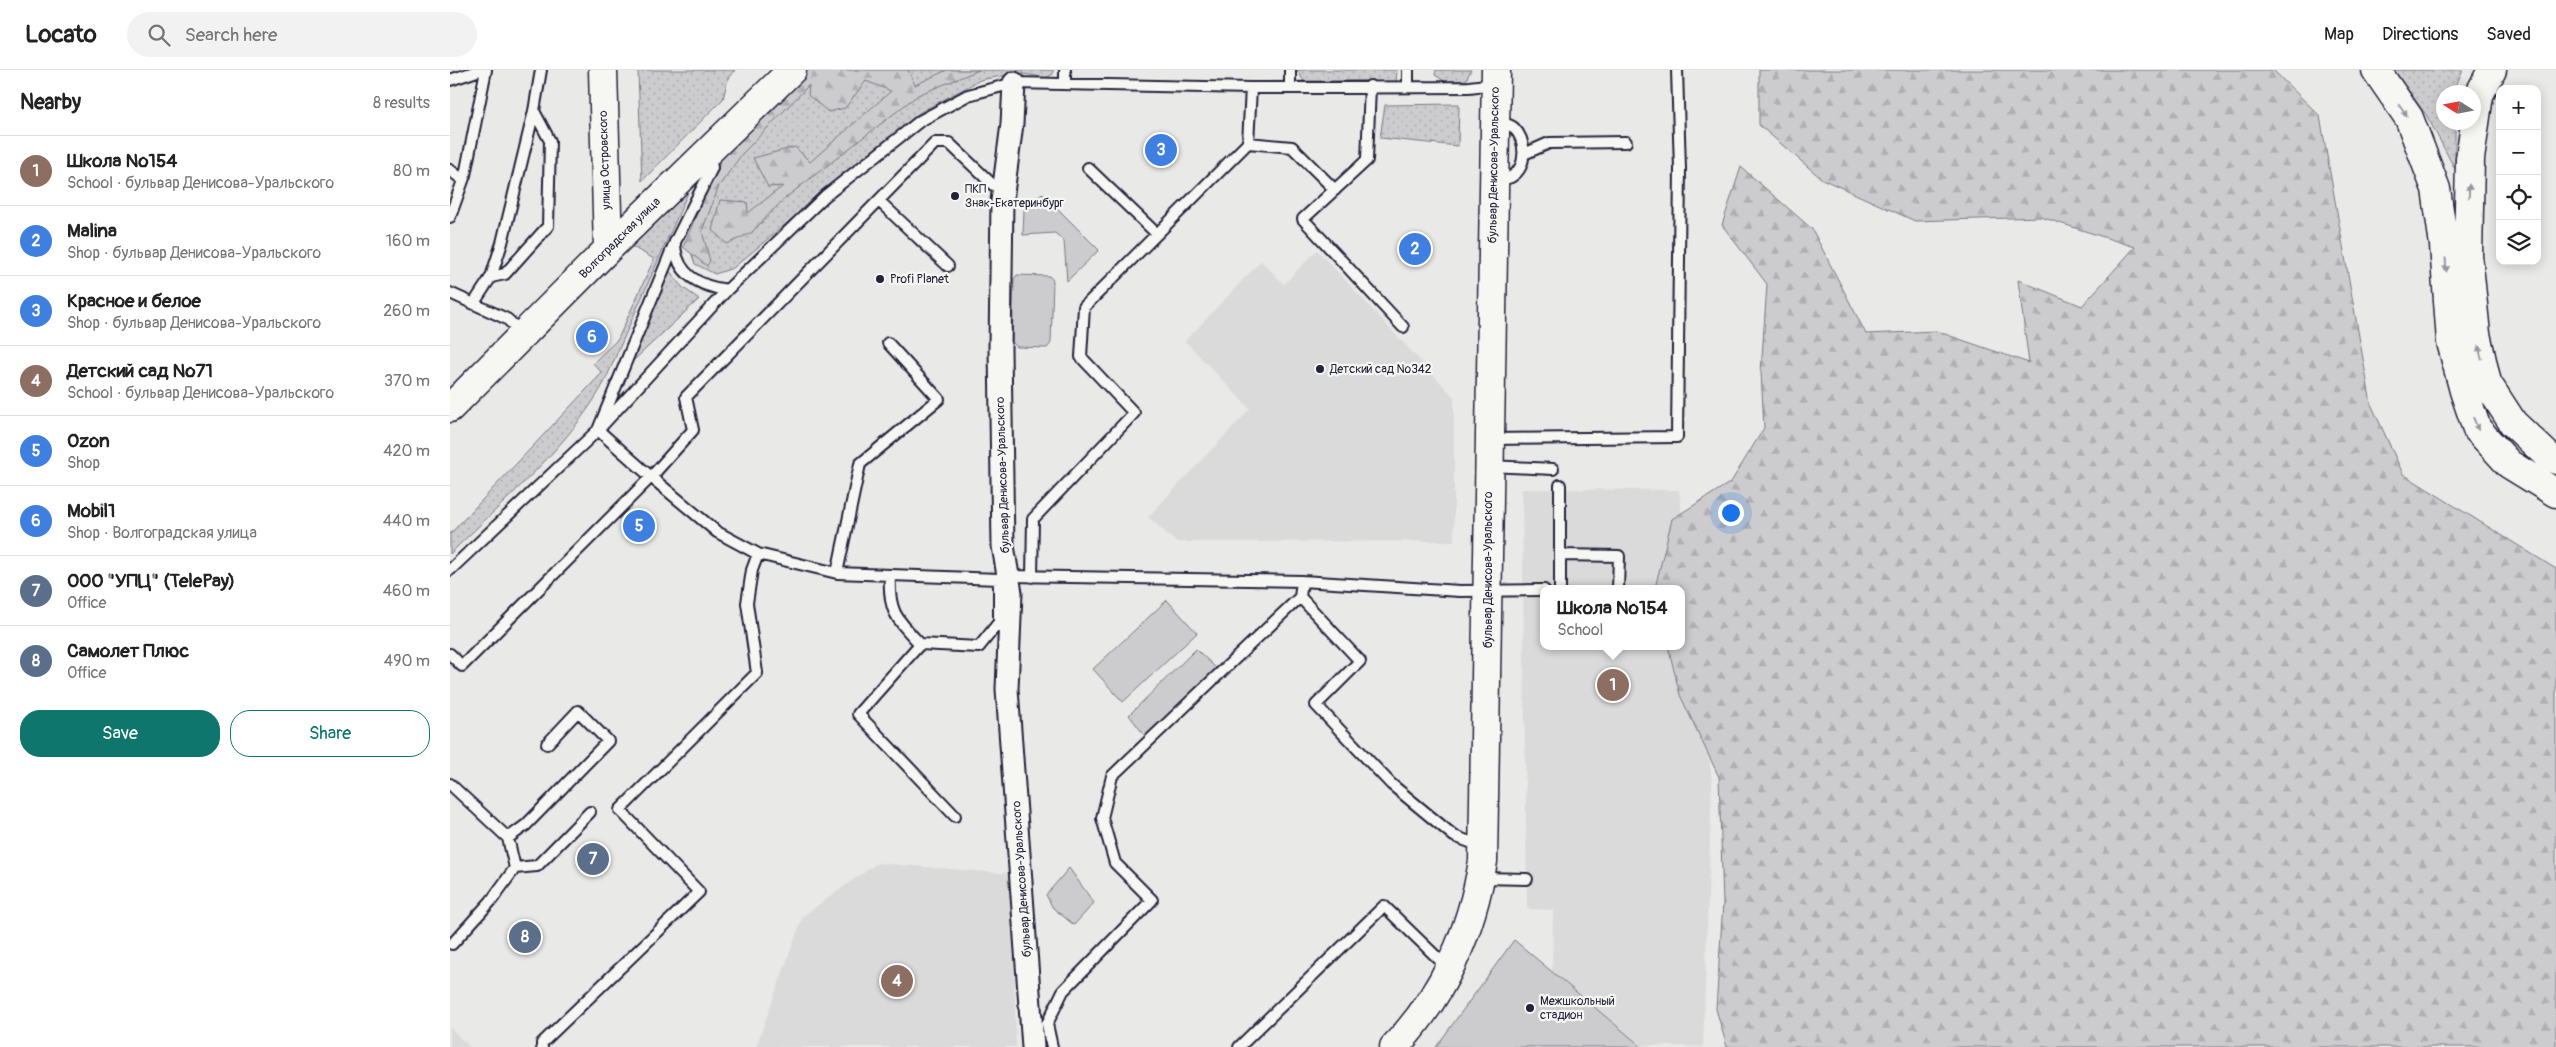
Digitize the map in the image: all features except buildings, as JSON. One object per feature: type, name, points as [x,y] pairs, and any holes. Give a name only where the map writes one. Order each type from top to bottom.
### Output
[{"type":"street","name":"улица Островского","points":[[603,70],[608,249]]},
{"type":"street","name":"Волгоградская улица","points":[[450,408],[608,249],[792,70]]},
{"type":"street","points":[[2376,70],[2408,118],[2436,189],[2444,245],[2451,342],[2464,391],[2477,429],[2509,464],[2556,493]]},
{"type":"street","points":[[2492,70],[2479,95],[2470,159],[2468,256],[2476,334],[2488,383],[2513,423],[2549,457],[2556,460]]},
{"type":"street","name":"бульвар Денисова-Уральского","points":[[1394,1047],[1430,1001],[1448,969],[1465,930],[1480,878],[1483,848],[1489,590],[1488,466],[1496,77]]},
{"type":"street","name":"бульвар Денисова-Уральского","points":[[1014,83],[1012,124],[1002,201],[1000,332],[1003,546],[1004,578],[1011,593],[1007,689],[1033,1047]]},
{"type":"lane","points":[[450,80],[480,70]]},
{"type":"lane","points":[[450,217],[463,180],[486,70]]},
{"type":"lane","points":[[474,304],[491,277],[534,111],[541,70]]},
{"type":"lane","points":[[1064,84],[1065,70]]},
{"type":"lane","points":[[1290,70],[1290,86]]},
{"type":"lane","points":[[1408,70],[1408,87]]},
{"type":"lane","points":[[1489,439],[1677,437],[1680,179],[1677,70]]},
{"type":"lane","points":[[450,570],[598,430],[727,290],[825,196],[920,121],[968,95],[1014,83],[1251,88],[1370,86],[1469,88],[1496,77]]},
{"type":"lane","points":[[1370,86],[1367,160],[1303,219],[1403,327]]},
{"type":"lane","points":[[1032,577],[1033,519],[1134,413],[1081,357],[1084,307],[1248,143],[1251,88]]},
{"type":"lane","points":[[491,277],[504,274],[548,226],[550,141],[534,111]]},
{"type":"lane","points":[[1495,180],[1512,176],[1519,168],[1524,154],[1523,140],[1513,127],[1496,121]]},
{"type":"lane","points":[[1524,154],[1548,143],[1626,142]]},
{"type":"lane","points":[[450,654],[462,666],[650,477],[693,430],[686,396],[935,143],[949,143],[994,185]]},
{"type":"lane","points":[[1248,143],[1292,147],[1335,190]]},
{"type":"lane","points":[[598,430],[675,242],[712,168],[710,149]]},
{"type":"lane","points":[[1088,168],[1157,234]]},
{"type":"lane","points":[[450,170],[463,180]]},
{"type":"lane","points":[[450,179],[463,180]]},
{"type":"lane","points":[[879,201],[948,266]]},
{"type":"lane","points":[[675,242],[676,256],[686,273],[709,288],[727,290]]},
{"type":"lane","points":[[450,293],[507,319],[523,334]]},
{"type":"lane","points":[[837,573],[860,464],[939,399],[888,343]]},
{"type":"lane","points":[[598,430],[650,477],[717,532],[758,554],[837,573],[1004,578],[1302,581],[1460,590],[1540,590]]},
{"type":"lane","points":[[1488,466],[1553,470]]},
{"type":"lane","points":[[1560,485],[1560,585]]},
{"type":"lane","points":[[542,1047],[542,1043],[699,892],[620,810],[757,673],[746,603],[752,570],[758,554]]},
{"type":"lane","points":[[1560,555],[1618,556],[1618,585]]},
{"type":"lane","points":[[890,576],[889,594],[896,618],[920,644],[979,647],[999,622],[1004,578]]},
{"type":"lane","points":[[1052,1047],[1047,1024],[1062,991],[1152,900],[1115,863],[1102,818],[1112,776],[1300,597],[1302,581]]},
{"type":"lane","points":[[1300,597],[1360,661],[1316,705],[1391,784],[1454,836],[1483,848]]},
{"type":"lane","points":[[920,644],[858,714],[955,816]]},
{"type":"lane","points":[[508,838],[526,825],[608,740],[578,711],[548,744]]},
{"type":"lane","points":[[450,784],[508,838],[515,868]]},
{"type":"lane","points":[[452,944],[491,901],[515,868],[537,866],[590,812]]},
{"type":"lane","points":[[1480,878],[1527,879]]},
{"type":"lane","points":[[1239,1047],[1384,906],[1448,969]]},
{"type":"shaded area","name":"Детский сад №342","points":[[1317,250],[1454,397],[1454,541],[1176,542],[1148,517],[1250,409],[1185,341],[1261,261],[1284,284]]},
{"type":"shaded area","points":[[1522,489],[1679,490],[1712,781],[1703,1047],[1640,1045],[1552,971],[1553,910],[1527,909]]},
{"type":"shaded area","points":[[877,863],[1012,874],[1016,1047],[756,1047],[803,916]]},
{"type":"shaded area","points":[[450,1028],[470,1047],[450,1047]]},
{"type":"green space","points":[[638,70],[735,70],[728,78],[723,99],[642,181]]},
{"type":"green space","points":[[803,70],[908,70],[915,85],[947,70],[979,70],[918,95],[784,199],[751,233],[727,244],[712,230],[720,200],[747,202],[748,213],[783,186],[768,187],[753,158],[795,147],[810,162],[891,91],[866,81],[845,108],[828,112],[808,95],[809,85],[742,154],[719,186],[702,231],[710,261],[707,266],[683,247],[721,157]]},
{"type":"green space","points":[[819,70],[1053,70],[1053,74],[1046,78],[1019,73],[980,80],[919,113],[733,268],[715,274],[695,264],[689,246],[699,215],[744,143]]},
{"type":"green space","points":[[1297,70],[1397,70],[1396,82],[1305,83]]},
{"type":"green space","points":[[1436,70],[1471,70],[1466,80],[1446,82],[1435,75]]},
{"type":"green space","points":[[1759,70],[2273,70],[2320,116],[2371,404],[2403,474],[2556,569],[2556,1047],[1727,1047],[1716,1009],[1723,903],[1719,777],[1680,695],[1669,650],[1685,650],[1685,585],[1656,585],[1672,519],[1731,482],[1764,428],[1761,372],[1767,284],[1722,225],[1741,167],[1812,229],[1866,334],[1936,331],[2029,363],[2018,280],[2082,306],[2135,247],[2041,217],[1915,221],[1822,179],[1759,125]]},
{"type":"green space","points":[[2394,70],[2463,70],[2456,85],[2436,85],[2436,130],[2455,130],[2455,169],[2427,116]]},
{"type":"green space","points":[[1459,104],[1458,146],[1380,138],[1385,105]]},
{"type":"green space","points":[[694,179],[604,383],[589,407],[553,452],[450,554],[450,534],[602,373],[593,363],[618,339],[654,259],[629,245]]},
{"type":"green space","points":[[1042,193],[1099,250],[1067,281],[1064,241],[1055,233],[1023,235],[1024,210]]},
{"type":"green space","points":[[669,270],[682,287],[699,299],[633,361]]},
{"type":"green space","points":[[1017,275],[1049,276],[1053,280],[1051,343],[1047,348],[1017,347],[1012,342],[1014,279]]},
{"type":"green space","points":[[1167,600],[1197,633],[1123,702],[1093,669]]},
{"type":"green space","points":[[1196,649],[1218,670],[1145,736],[1129,715]]},
{"type":"green space","points":[[1069,868],[1094,903],[1074,925],[1053,908],[1046,895]]},
{"type":"green space","name":"Межшкольный стадион","points":[[1514,940],[1642,1047],[1436,1047]]},
{"type":"place","name":"Красное и белое","points":[[1161,150]]},
{"type":"place","name":"ПКП Знак-Екатеринбург","points":[[955,196]]},
{"type":"place","name":"Malina","points":[[1415,249]]},
{"type":"place","name":"Profi Planet","points":[[880,279]]},
{"type":"place","name":"Mobil1","points":[[592,337]]},
{"type":"place","name":"Детский сад №342","points":[[1320,369]]},
{"type":"place","name":"Ozon","points":[[639,526]]},
{"type":"place","name":"Школа №154","points":[[1613,685]]},
{"type":"place","name":"ООО \"УПЦ\" (TelePay)","points":[[593,859]]},
{"type":"place","name":"Самолет Плюс","points":[[525,937]]},
{"type":"place","name":"Детский сад №71","points":[[897,981]]},
{"type":"place","name":"Межшкольный стадион","points":[[1530,1008]]}]
